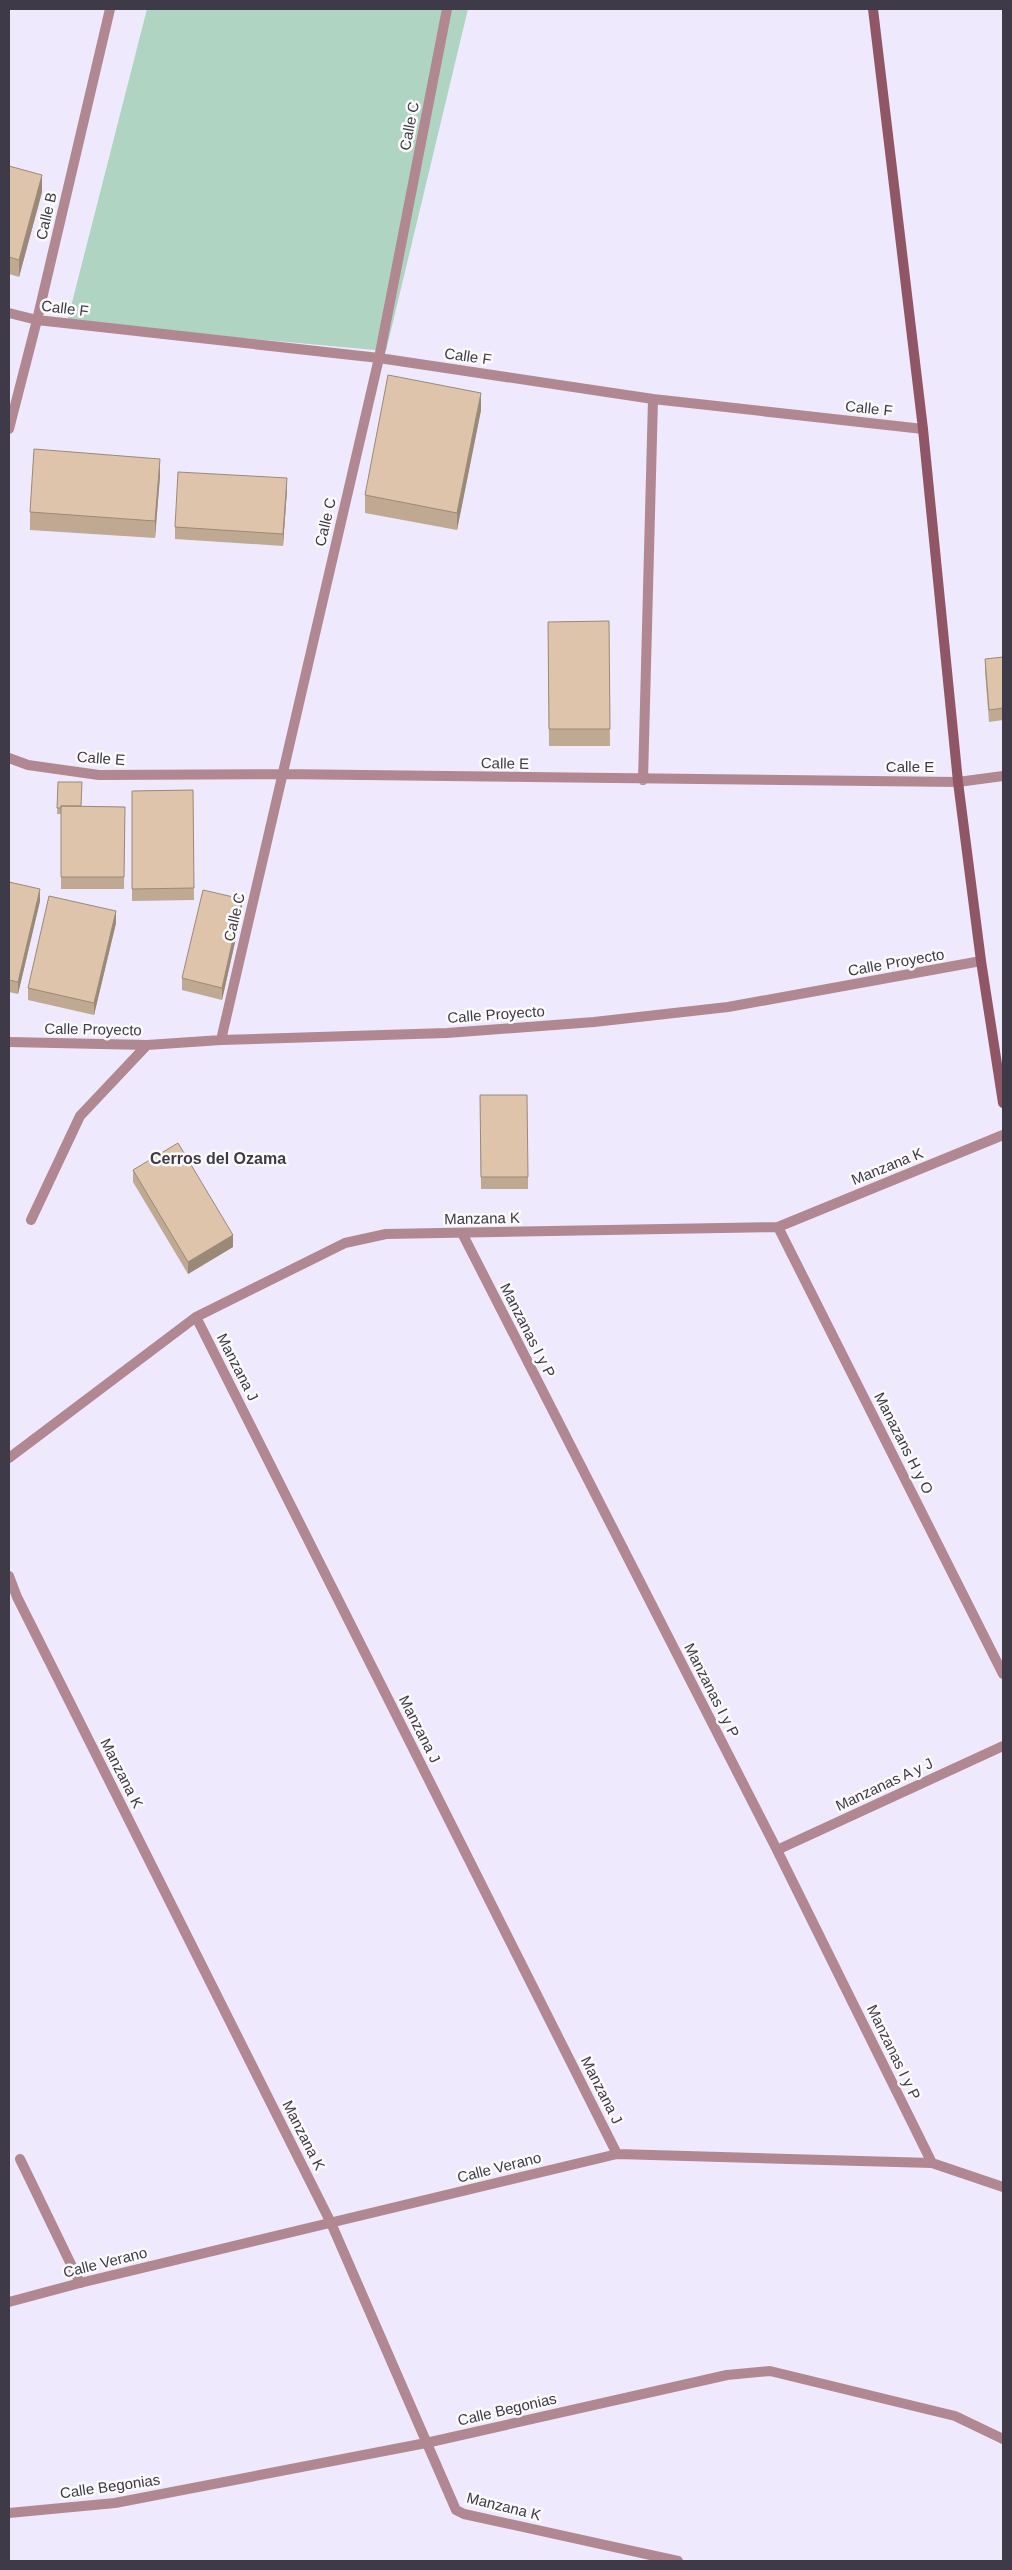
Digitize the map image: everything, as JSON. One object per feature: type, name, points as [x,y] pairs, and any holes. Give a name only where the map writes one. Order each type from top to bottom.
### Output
[{"type":"street","name":"Calle B","points":[[9,429],[37,320],[110,9]]},
{"type":"street","name":"Calle C","points":[[221,1040],[281,774],[379,358],[447,9]]},
{"type":"street","points":[[872,9],[923,429],[958,782],[981,961],[1003,1103]]},
{"type":"street","name":"Calle F","points":[[9,313],[37,320],[379,358],[653,399],[923,429]]},
{"type":"street","points":[[643,780],[653,399]]},
{"type":"street","name":"Calle E","points":[[9,758],[28,765],[99,775],[281,774],[643,780],[958,782],[1003,776]]},
{"type":"street","name":"Calle Proyecto","points":[[9,1042],[147,1045],[221,1040],[447,1033],[602,1022],[728,1007],[981,961]]},
{"type":"street","points":[[31,1220],[80,1116],[147,1045]]},
{"type":"street","name":"Manzana K","points":[[9,1458],[196,1317],[345,1243],[386,1234],[462,1234],[778,1226],[1003,1135]]},
{"type":"street","name":"Manazans H y O","points":[[778,1226],[1003,1674]]},
{"type":"street","name":"Manzanas I y P","points":[[462,1234],[777,1850],[932,2163]]},
{"type":"street","name":"Manzana J","points":[[196,1317],[617,2154]]},
{"type":"street","name":"Manzana K","points":[[9,1576],[17,1597],[331,2223],[451,2503],[456,2510],[464,2514],[678,2561]]},
{"type":"street","name":"Manzanas A y J","points":[[777,1850],[1003,1746]]},
{"type":"street","name":"Calle Verano","points":[[9,2302],[80,2283],[617,2154],[932,2163],[1003,2187]]},
{"type":"street","points":[[20,2159],[80,2283]]},
{"type":"street","name":"Calle Begonias","points":[[9,2513],[115,2503],[426,2443],[727,2375],[770,2371],[954,2416],[1003,2439]]},
{"type":"green space","points":[[147,9],[468,9],[386,351],[67,322]]},
{"type":"building","points":[[9,166],[42,175],[19,260],[9,257]]},
{"type":"building","points":[[388,375],[481,393],[457,513],[365,495]]},
{"type":"building","points":[[34,449],[160,459],[155,521],[30,512]]},
{"type":"building","points":[[178,472],[287,478],[283,534],[175,527]]},
{"type":"building","points":[[609,621],[610,729],[549,729],[548,622]]},
{"type":"building","points":[[1003,657],[1003,708],[989,710],[985,659]]},
{"type":"building","points":[[58,782],[82,782],[81,806],[61,806],[61,808],[57,808]]},
{"type":"building","points":[[193,790],[194,888],[132,889],[132,791]]},
{"type":"building","points":[[61,806],[125,807],[124,877],[61,877]]},
{"type":"building","points":[[9,882],[40,889],[18,982],[9,980]]},
{"type":"building","points":[[203,890],[242,899],[222,988],[182,978]]},
{"type":"building","points":[[49,896],[116,911],[94,1003],[28,988]]},
{"type":"building","points":[[480,1095],[527,1095],[528,1177],[481,1177]]},
{"type":"building","points":[[178,1143],[233,1235],[188,1262],[133,1170]]},
{"type":"district","name":"Cerros del Ozama","points":[[218,1158]]}]
